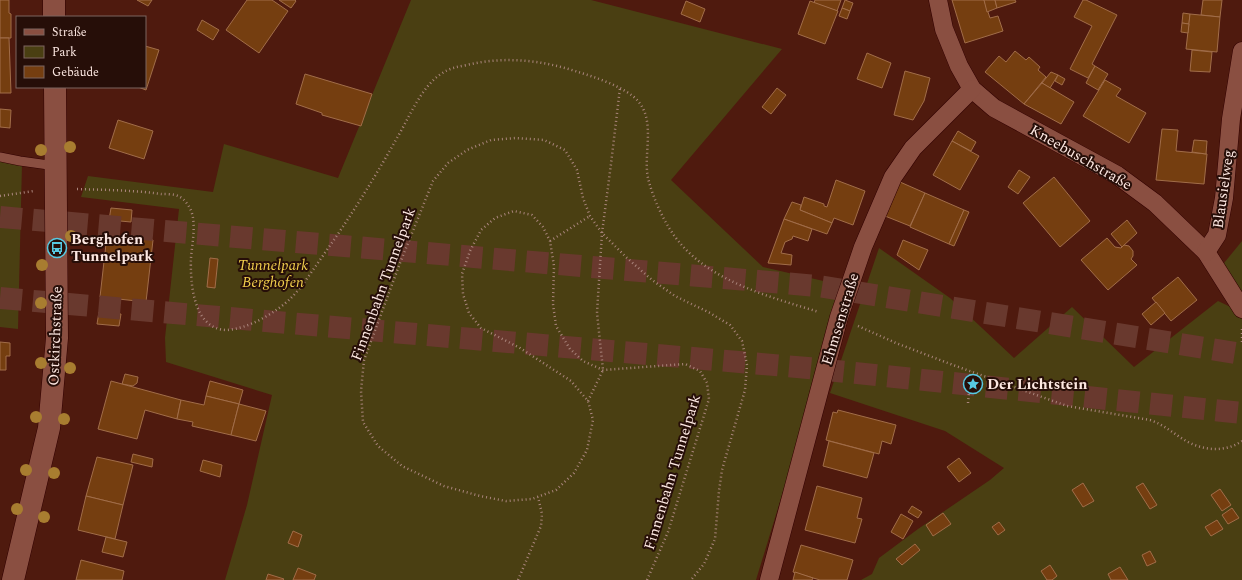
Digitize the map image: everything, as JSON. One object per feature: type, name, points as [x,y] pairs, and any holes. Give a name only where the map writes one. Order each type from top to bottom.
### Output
[{"type":"street","points":[[54,0],[54,16]]},
{"type":"street","name":"Kneebuschstraße","points":[[938,0],[944,29],[972,89],[994,108],[1117,175],[1155,203],[1206,252],[1242,309]]},
{"type":"street","name":"Blausielweg","points":[[1206,252],[1217,235],[1224,198],[1231,119],[1242,51]]},
{"type":"street","name":"Ostkirchstraße","points":[[13,580],[49,428],[57,338],[55,88]]},
{"type":"street","name":"Ehmsenstraße","points":[[769,580],[839,317],[863,246],[893,177],[913,148],[972,89]]},
{"type":"lane","points":[[0,157],[56,166]]},
{"type":"path","points":[[88,190],[136,191],[171,195],[178,196],[186,202],[191,210],[193,218],[191,261],[192,280],[194,298],[199,312],[207,323],[216,328],[226,330],[238,328],[265,317],[290,299],[300,288],[336,237],[426,87],[437,76],[449,69],[496,60],[520,60],[565,67],[620,88],[638,101],[646,117],[647,176],[669,230],[690,255],[720,275],[765,296],[839,317],[896,343],[1067,406],[1150,420],[1162,424],[1188,442],[1204,448],[1218,449],[1231,447],[1242,442]]},
{"type":"path","points":[[588,401],[603,370],[597,313],[602,232],[620,88]]},
{"type":"path","name":"Finnenbahn Tunnelpark","points":[[647,580],[671,524],[709,398],[707,383],[700,371],[685,364],[603,370],[583,360],[570,349],[556,326],[553,304],[554,266],[550,242],[544,227],[532,215],[514,211],[495,218],[481,230],[470,251],[462,274],[463,294],[468,313],[481,328],[520,348],[571,380],[588,401],[593,420],[587,450],[574,473],[556,490],[532,499],[506,501],[480,496],[444,486],[402,466],[378,446],[363,422],[361,391],[364,360],[400,263],[433,181],[448,162],[467,150],[491,140],[516,138],[544,140],[565,150],[577,170],[583,198],[590,216],[602,232],[627,258],[652,280],[675,296],[710,313],[730,325],[742,341],[747,365],[745,390],[722,470],[715,539],[704,564],[691,580]]},
{"type":"path","points":[[0,196],[23,192]]},
{"type":"path","points":[[550,242],[590,216]]},
{"type":"path","points":[[1242,324],[1242,345]]},
{"type":"path","points":[[968,403],[971,371]]},
{"type":"path","points":[[518,580],[541,526],[542,514],[538,497]]},
{"type":"green space","name":"Tunnelpark Berghofen","points":[[411,0],[591,0],[782,49],[671,180],[763,267],[845,286],[756,580],[225,580],[247,505],[272,395],[166,362],[165,338],[179,209],[81,197],[88,176],[213,192],[224,144],[338,178]]},
{"type":"green space","points":[[0,160],[22,164],[18,329],[0,327]]},
{"type":"green space","points":[[1242,241],[1242,308],[1220,268]]},
{"type":"green space","points":[[879,248],[950,298],[1014,358],[1072,307],[1134,367],[1218,301],[1239,311],[1242,310],[1242,580],[861,580],[872,574],[879,558],[918,529],[990,480],[1004,468],[945,431],[830,393]]},
{"type":"building","points":[[0,0],[9,0],[9,13],[11,14],[11,38],[0,38]]},
{"type":"building","points":[[137,0],[152,0],[148,6]]},
{"type":"building","points":[[247,0],[272,0],[288,11],[259,53],[226,30]]},
{"type":"building","points":[[279,0],[295,0],[296,1],[291,8]]},
{"type":"building","points":[[815,0],[841,0],[837,11],[814,3]]},
{"type":"building","points":[[845,0],[853,3],[850,11],[842,8]]},
{"type":"building","points":[[952,0],[984,0],[990,18],[998,16],[1003,31],[965,43]]},
{"type":"building","points":[[984,0],[995,0],[997,8],[987,12]]},
{"type":"building","points":[[995,0],[1015,0],[1016,2],[997,8]]},
{"type":"building","points":[[1083,0],[1086,0],[1117,15],[1092,64],[1095,66],[1088,78],[1070,69],[1092,26],[1074,17]]},
{"type":"building","points":[[1203,0],[1222,0],[1220,17],[1201,15]]},
{"type":"building","points":[[686,1],[705,9],[700,22],[681,14]]},
{"type":"building","points":[[810,1],[838,11],[825,44],[798,34]]},
{"type":"building","points":[[842,8],[850,11],[847,19],[839,16]]},
{"type":"building","points":[[1183,13],[1190,14],[1189,24],[1182,23]]},
{"type":"building","points":[[1190,14],[1220,17],[1217,52],[1186,49]]},
{"type":"building","points":[[202,20],[219,30],[213,40],[197,30]]},
{"type":"building","points":[[1182,23],[1189,24],[1188,33],[1181,32]]},
{"type":"building","points":[[0,38],[9,38],[11,93],[0,93]]},
{"type":"building","points":[[146,46],[159,50],[146,90],[141,88],[146,88]]},
{"type":"building","points":[[1192,50],[1212,52],[1210,72],[1190,71]]},
{"type":"building","points":[[1015,51],[1026,60],[1029,57],[1040,67],[1038,70],[1046,77],[1024,104],[985,72],[999,56],[1006,62]]},
{"type":"building","points":[[867,53],[891,63],[882,88],[857,79]]},
{"type":"building","points":[[1095,66],[1108,74],[1098,90],[1086,83]]},
{"type":"building","points":[[905,71],[930,78],[924,101],[913,120],[894,115]]},
{"type":"building","points":[[1051,72],[1058,75],[1050,88],[1042,83]]},
{"type":"building","points":[[305,74],[372,94],[361,126],[322,115],[322,113],[296,104]]},
{"type":"building","points":[[1058,75],[1065,79],[1062,85],[1055,81]]},
{"type":"building","points":[[1105,80],[1121,89],[1116,96],[1146,113],[1129,143],[1083,116]]},
{"type":"building","points":[[1042,83],[1074,102],[1061,124],[1024,104]]},
{"type":"building","points":[[777,88],[786,95],[771,114],[762,107]]},
{"type":"building","points":[[0,109],[11,110],[10,128],[0,127]]},
{"type":"building","points":[[118,120],[153,131],[144,159],[109,148]]},
{"type":"building","points":[[1162,129],[1178,130],[1176,151],[1207,154],[1204,184],[1156,180]]},
{"type":"building","points":[[958,131],[976,142],[971,151],[952,141]]},
{"type":"building","points":[[1194,140],[1207,141],[1206,154],[1192,152]]},
{"type":"building","points":[[952,141],[979,156],[960,190],[933,175]]},
{"type":"building","points":[[1019,170],[1030,177],[1018,194],[1008,187]]},
{"type":"building","points":[[1054,177],[1090,221],[1060,247],[1023,203]]},
{"type":"building","points":[[836,180],[865,191],[853,225],[834,218],[832,223],[800,210],[804,197],[824,204],[824,206],[827,207]]},
{"type":"building","points":[[900,182],[925,193],[910,226],[885,216]]},
{"type":"building","points":[[925,193],[964,210],[949,244],[910,227]]},
{"type":"building","points":[[792,202],[801,205],[800,210],[832,223],[827,234],[784,219]]},
{"type":"building","points":[[111,208],[132,210],[131,222],[109,220]]},
{"type":"building","points":[[964,210],[969,212],[954,246],[949,244]]},
{"type":"building","points":[[784,219],[812,229],[808,241],[793,236],[792,239],[785,242],[781,253],[792,255],[791,265],[768,263]]},
{"type":"building","points":[[1127,220],[1137,233],[1122,247],[1111,234]]},
{"type":"building","points":[[107,235],[153,240],[146,302],[100,297]]},
{"type":"building","points":[[1107,238],[1115,247],[1121,248],[1124,245],[1129,246],[1133,251],[1133,256],[1131,259],[1137,265],[1108,290],[1081,260]]},
{"type":"building","points":[[903,240],[928,250],[919,270],[897,255]]},
{"type":"building","points":[[210,258],[218,259],[215,288],[207,287]]},
{"type":"building","points":[[1178,277],[1197,300],[1171,321],[1152,298]]},
{"type":"building","points":[[1156,302],[1165,313],[1151,325],[1142,314]]},
{"type":"building","points":[[99,312],[121,314],[119,326],[97,324]]},
{"type":"building","points":[[0,342],[10,343],[10,356],[6,356],[6,370],[0,370]]},
{"type":"building","points":[[125,374],[138,377],[137,383],[133,386],[122,384]]},
{"type":"building","points":[[111,381],[181,400],[177,419],[145,410],[137,439],[98,429]]},
{"type":"building","points":[[210,381],[243,390],[239,404],[206,396]]},
{"type":"building","points":[[206,396],[239,404],[231,435],[192,426],[193,422],[177,419],[181,400],[204,405]]},
{"type":"building","points":[[239,404],[266,411],[256,441],[231,435]]},
{"type":"building","points":[[838,410],[896,425],[891,444],[882,441],[879,454],[826,440],[833,412],[837,413]]},
{"type":"building","points":[[829,441],[874,453],[867,478],[823,466]]},
{"type":"building","points":[[133,454],[153,459],[152,467],[131,462]]},
{"type":"building","points":[[97,457],[133,465],[123,505],[86,496]]},
{"type":"building","points":[[959,458],[971,473],[959,482],[947,467]]},
{"type":"building","points":[[203,460],[222,465],[220,477],[200,471]]},
{"type":"building","points":[[1083,483],[1094,501],[1083,507],[1072,490]]},
{"type":"building","points":[[1143,483],[1157,505],[1150,509],[1136,487]]},
{"type":"building","points":[[817,486],[862,498],[857,518],[862,519],[855,543],[805,530]]},
{"type":"building","points":[[1220,489],[1231,505],[1222,511],[1211,495]]},
{"type":"building","points":[[86,496],[123,505],[115,539],[78,530]]},
{"type":"building","points":[[912,506],[922,512],[918,518],[908,512]]},
{"type":"building","points":[[1232,508],[1239,518],[1228,524],[1222,515]]},
{"type":"building","points":[[943,513],[951,524],[933,536],[926,525]]},
{"type":"building","points":[[901,514],[913,521],[903,539],[891,532]]},
{"type":"building","points":[[1217,520],[1223,529],[1211,536],[1205,527]]},
{"type":"building","points":[[999,522],[1005,530],[998,535],[992,527]]},
{"type":"building","points":[[293,531],[302,535],[298,547],[288,543]]},
{"type":"building","points":[[106,537],[127,542],[123,557],[102,552]]},
{"type":"building","points":[[915,544],[920,550],[902,565],[896,559]]},
{"type":"building","points":[[801,545],[853,560],[847,580],[820,580],[793,572]]},
{"type":"building","points":[[1150,551],[1156,562],[1147,566],[1142,555]]},
{"type":"building","points":[[81,560],[124,571],[122,580],[76,580]]},
{"type":"building","points":[[1050,565],[1057,576],[1052,580],[1047,580],[1041,571]]},
{"type":"building","points":[[1120,567],[1128,580],[1111,580],[1108,574]]},
{"type":"building","points":[[298,568],[316,575],[314,580],[293,580]]},
{"type":"building","points":[[795,572],[813,578],[812,580],[793,580]]},
{"type":"building","points":[[268,574],[284,579],[266,580]]},
{"type":"tunnel","points":[[0,217],[818,286],[1242,354]]},
{"type":"tunnel","points":[[0,298],[808,368],[1242,413]]},
{"type":"place","name":"Berghofen Tunnelpark","points":[[57,248]]},
{"type":"place","name":"Der Lichtstein","points":[[973,384]]}]
